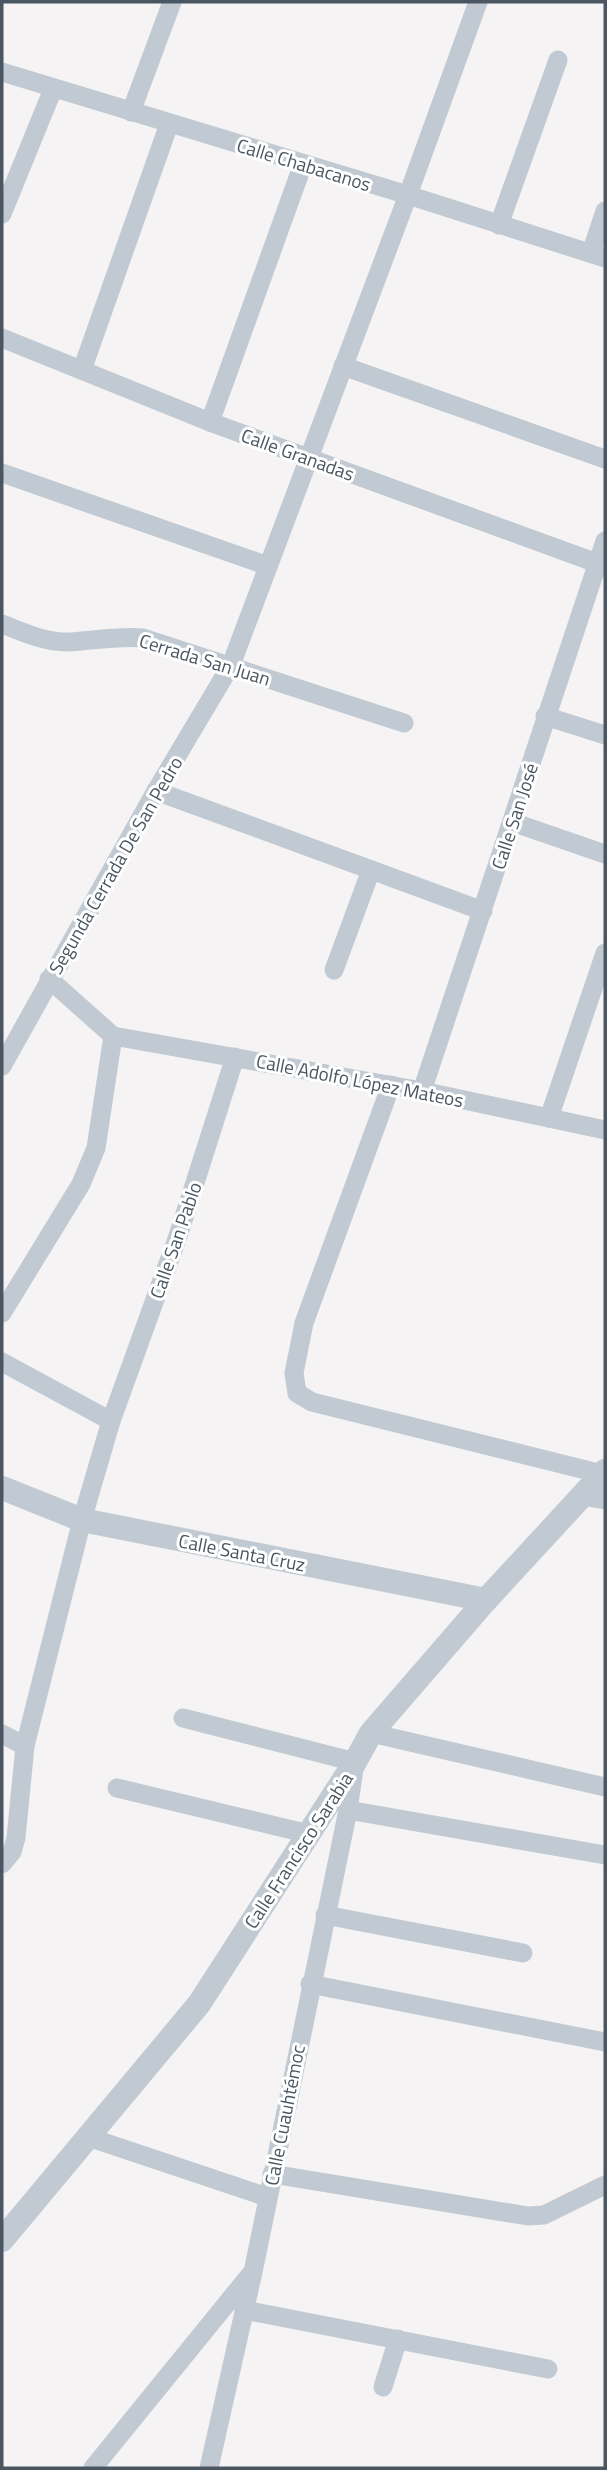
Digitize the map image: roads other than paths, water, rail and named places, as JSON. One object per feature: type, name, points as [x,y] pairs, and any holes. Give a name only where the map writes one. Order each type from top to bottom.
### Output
[{"type":"street","points":[[131,112],[172,2]]},
{"type":"street","points":[[231,665],[478,2]]},
{"type":"street","points":[[499,225],[558,60]]},
{"type":"street","name":"Calle Chabacanos","points":[[2,72],[408,195],[598,256]]},
{"type":"street","points":[[2,214],[53,89]]},
{"type":"street","points":[[82,370],[169,124]]},
{"type":"street","points":[[210,422],[303,164]]},
{"type":"street","points":[[598,256],[605,211]]},
{"type":"street","name":"Calle Granadas","points":[[2,338],[210,422],[601,565]]},
{"type":"street","points":[[343,366],[605,459]]},
{"type":"street","points":[[2,472],[268,566]]},
{"type":"street","name":"Calle San José","points":[[422,1091],[545,716],[601,565],[605,541]]},
{"type":"street","name":"Cerrada San Juan","points":[[2,624],[40,639],[69,642],[119,636],[143,638],[404,723]]},
{"type":"street","name":"Segunda Cerrada De San Pedro","points":[[2,1066],[156,791],[231,665]]},
{"type":"street","points":[[545,716],[605,735]]},
{"type":"street","points":[[156,791],[483,911]]},
{"type":"street","points":[[512,822],[605,855]]},
{"type":"street","points":[[334,970],[371,870]]},
{"type":"street","points":[[549,1118],[605,953]]},
{"type":"street","points":[[2,1313],[91,1164],[113,1036],[49,979]]},
{"type":"street","name":"Calle Adolfo López Mateos","points":[[113,1036],[391,1085],[605,1130]]},
{"type":"street","name":"Calle San Pablo","points":[[2,1864],[12,1852],[16,1838],[25,1746],[82,1520],[111,1422],[178,1236],[235,1057]]},
{"type":"street","points":[[391,1085],[304,1322],[294,1373],[297,1394],[312,1402],[603,1472]]},
{"type":"street","points":[[2,1362],[111,1422]]},
{"type":"street","name":"Calle Francisco Sarabia","points":[[2,2240],[200,2004],[371,1733],[486,1600],[594,1498],[603,1472]]},
{"type":"street","name":"Calle Santa Cruz","points":[[3,1493],[82,1520],[486,1600]]},
{"type":"street","points":[[183,1718],[355,1762]]},
{"type":"street","points":[[371,1733],[605,1787]]},
{"type":"street","points":[[2,1734],[25,1746]]},
{"type":"street","name":"Calle Cuauhtémoc","points":[[209,2468],[253,2272],[310,1984],[348,1810],[355,1762]]},
{"type":"street","points":[[117,1788],[309,1834]]},
{"type":"street","points":[[348,1810],[605,1854]]},
{"type":"street","points":[[325,1915],[523,1952]]},
{"type":"street","points":[[310,1984],[605,2042]]},
{"type":"street","points":[[88,2137],[267,2197]]},
{"type":"street","points":[[272,2175],[528,2216],[544,2215],[605,2185]]},
{"type":"street","points":[[93,2468],[253,2272]]},
{"type":"street","points":[[244,2310],[548,2369]]},
{"type":"street","points":[[383,2387],[398,2339]]}]
